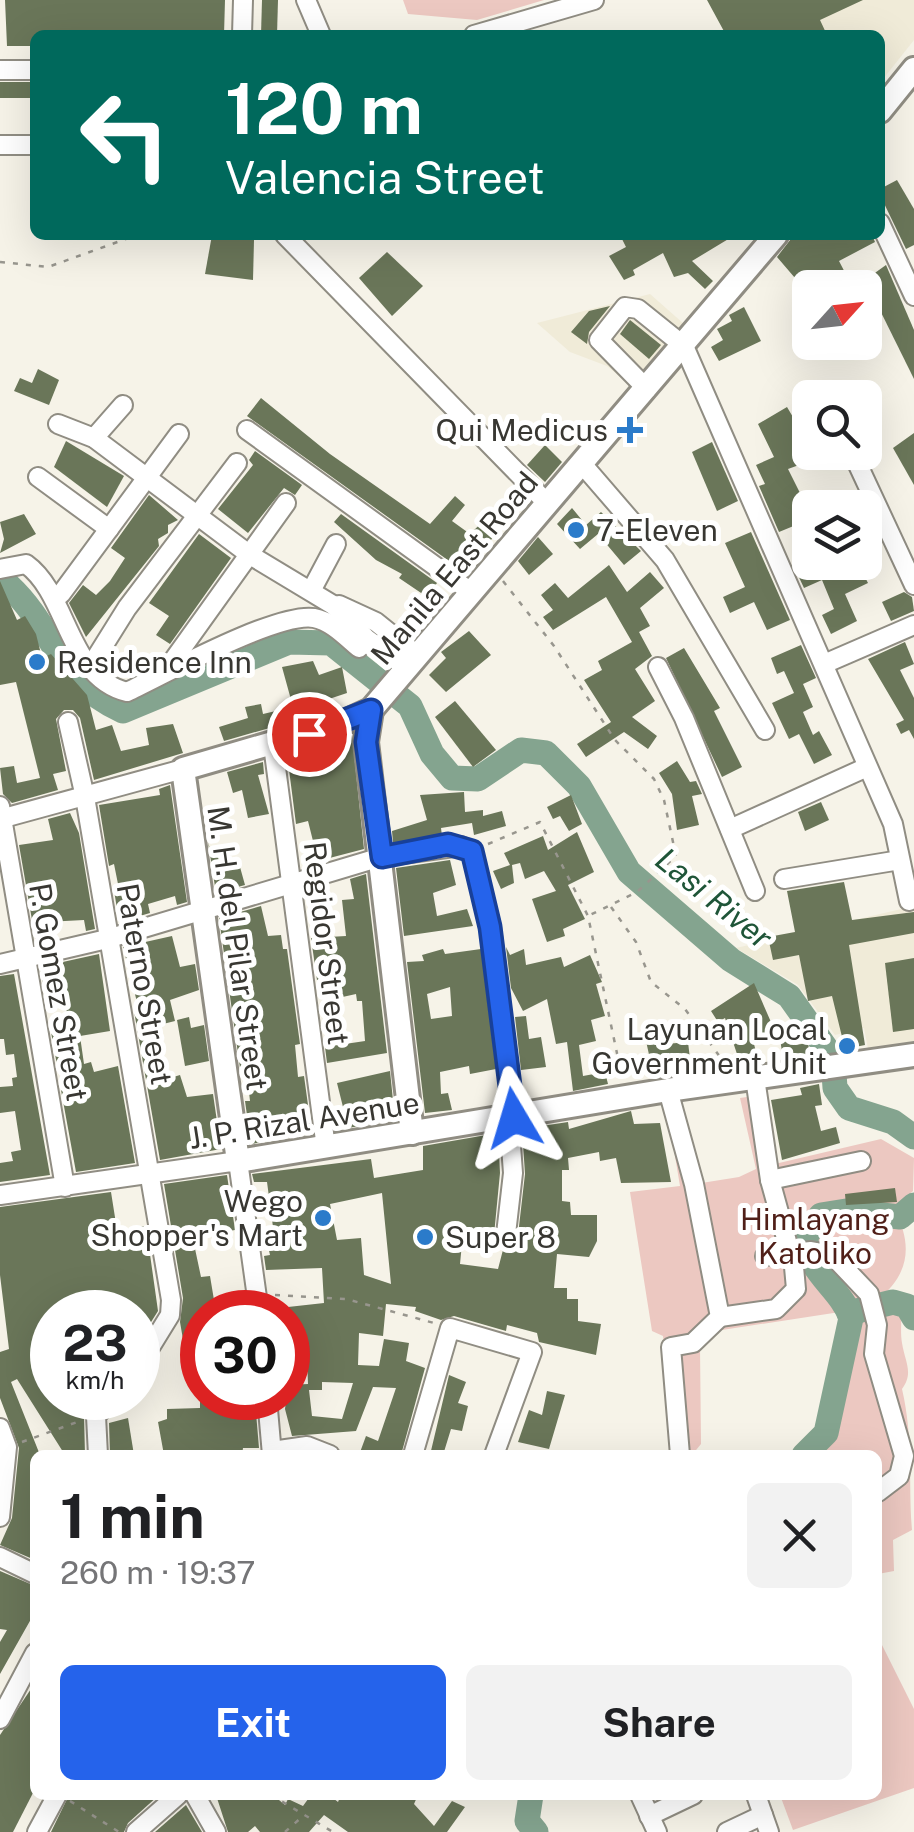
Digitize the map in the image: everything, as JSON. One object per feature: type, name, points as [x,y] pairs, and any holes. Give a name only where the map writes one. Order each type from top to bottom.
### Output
[{"type":"main road","points":[[885,105],[914,72]]},
{"type":"main road","name":"Manila East Road","points":[[395,682],[772,240]]},
{"type":"main road","points":[[183,769],[272,745],[395,682]]},
{"type":"main road","points":[[395,682],[366,742],[412,1133]]},
{"type":"main road","name":"M. H. del Pilar Street","points":[[183,769],[238,1161]]},
{"type":"main road","name":"J. P. Rizal Avenue","points":[[238,1161],[668,1090],[914,1055]]},
{"type":"street","points":[[242,30],[243,0]]},
{"type":"street","points":[[306,0],[318,30]]},
{"type":"street","points":[[489,30],[594,0]]},
{"type":"street","points":[[0,70],[30,70]]},
{"type":"street","points":[[0,145],[30,144]]},
{"type":"street","points":[[885,234],[914,296]]},
{"type":"street","points":[[290,240],[546,502]]},
{"type":"street","points":[[647,389],[600,344],[601,334],[631,306],[684,346],[824,664],[865,768],[893,824],[909,901]]},
{"type":"street","points":[[94,438],[123,405]]},
{"type":"street","points":[[58,424],[94,438],[250,555],[333,605],[376,622],[395,682]]},
{"type":"street","points":[[247,430],[471,592]]},
{"type":"street","points":[[62,594],[179,434]]},
{"type":"street","points":[[97,656],[126,608],[236,463]]},
{"type":"street","points":[[583,465],[666,560],[765,730]]},
{"type":"street","points":[[860,470],[914,585]]},
{"type":"street","points":[[38,477],[109,529]]},
{"type":"street","points":[[172,662],[286,503]]},
{"type":"street","points":[[312,591],[336,544]]},
{"type":"street","points":[[0,569],[26,564],[38,573],[74,646],[104,680],[127,692],[246,636],[300,618],[316,618],[359,648]]},
{"type":"street","points":[[824,664],[914,625]]},
{"type":"street","points":[[658,667],[755,891]]},
{"type":"street","name":"Paterno Street","points":[[68,722],[85,796],[107,940],[152,1174],[172,1309],[160,1330]]},
{"type":"street","name":"Regidor Street","points":[[272,745],[326,1148]]},
{"type":"street","points":[[730,829],[865,768]]},
{"type":"street","points":[[1,814],[183,769]]},
{"type":"street","name":"P. Gomez Street","points":[[1,814],[23,959],[66,1187]]},
{"type":"street","points":[[0,964],[107,940],[382,857],[448,844],[472,851],[490,927],[511,1118],[513,1173],[506,1234]]},
{"type":"street","points":[[784,879],[900,860]]},
{"type":"street","points":[[680,1450],[671,1347],[693,1344],[720,1317],[776,1309],[796,1289],[799,1252],[770,1180],[754,1078]]},
{"type":"street","points":[[668,1090],[694,1184],[720,1317]]},
{"type":"street","name":"J. P. Rizal Avenue","points":[[0,1195],[238,1161]]},
{"type":"street","name":"M. H. del Pilar Street","points":[[238,1161],[256,1290]]},
{"type":"street","points":[[770,1180],[861,1161]]},
{"type":"street","points":[[765,1256],[832,1254],[872,1303],[874,1354],[904,1456],[899,1476],[882,1489]]},
{"type":"street","points":[[414,1450],[450,1328],[532,1352],[496,1450]]},
{"type":"street","points":[[96,1420],[98,1450]]},
{"type":"street","points":[[269,1420],[272,1450]]},
{"type":"street","points":[[0,1428],[7,1448],[0,1518]]},
{"type":"street","points":[[287,1450],[307,1446],[317,1450]]},
{"type":"street","points":[[0,1556],[30,1571]]},
{"type":"street","points":[[0,1719],[30,1662]]},
{"type":"street","points":[[37,1832],[55,1800]]},
{"type":"street","points":[[136,1832],[172,1800]]},
{"type":"street","points":[[198,1800],[216,1832]]},
{"type":"street","points":[[642,1800],[653,1824],[686,1800]]},
{"type":"street","points":[[726,1832],[766,1824],[758,1800]]},
{"type":"path","points":[[0,262],[48,267],[125,240]]},
{"type":"path","points":[[492,566],[554,646],[615,740],[654,779],[664,800],[676,856],[637,892],[588,916]]},
{"type":"path","points":[[472,851],[540,822],[588,916],[627,1098]]},
{"type":"path","points":[[610,907],[636,942],[650,982],[685,1009],[724,1057],[730,1081]]},
{"type":"path","points":[[310,1301],[346,1299],[450,1328]]},
{"type":"path","points":[[7,1448],[85,1420]]},
{"type":"path","points":[[66,1800],[119,1832]]},
{"type":"path","points":[[279,1800],[333,1832]]},
{"type":"path","points":[[285,1832],[304,1815]]},
{"type":"shaded area","points":[[775,0],[914,0],[914,40],[885,76],[885,30],[790,30]]},
{"type":"shaded area","points":[[650,294],[684,324],[632,387],[607,366],[570,352],[537,323]]},
{"type":"shaded area","points":[[914,906],[914,1041],[868,1049],[864,1028],[835,1035],[798,985],[736,948]]},
{"type":"green space","points":[[403,0],[544,0],[477,20],[408,14]]},
{"type":"green space","name":"Himlayang Katoliko","points":[[747,1097],[762,1167],[881,1139],[914,1158],[913,1191],[894,1209],[904,1235],[905,1260],[895,1282],[875,1302],[881,1312],[901,1309],[901,1339],[908,1372],[902,1389],[909,1444],[912,1530],[893,1540],[894,1571],[882,1573],[882,1450],[813,1450],[830,1432],[858,1323],[853,1310],[709,1332],[700,1347],[701,1444],[696,1450],[675,1450],[663,1336],[652,1331],[630,1192],[680,1186],[666,1102],[689,1185],[739,1177],[756,1169],[740,1098]]},
{"type":"green space","points":[[882,1645],[914,1709],[914,1788],[882,1799]]},
{"type":"green space","points":[[782,1800],[879,1800],[793,1830]]},
{"type":"building","points":[[5,0],[225,0],[224,30],[30,30],[30,46],[7,46]]},
{"type":"building","points":[[262,0],[278,0],[277,30],[261,30]]},
{"type":"building","points":[[707,0],[863,0],[820,20],[825,30],[723,30]]},
{"type":"building","points":[[0,82],[30,82],[30,98],[0,98]]},
{"type":"building","points":[[897,180],[914,209],[914,245],[906,249],[885,205],[885,186]]},
{"type":"building","points":[[211,240],[254,240],[253,280],[205,274]]},
{"type":"building","points":[[622,240],[727,240],[692,261],[713,281],[705,289],[688,273],[674,277],[663,253],[633,270],[635,275],[624,280],[609,256],[626,247]]},
{"type":"building","points":[[790,240],[875,242],[839,261],[844,270],[792,270],[792,274],[777,257]]},
{"type":"building","points":[[387,252],[423,286],[392,316],[359,278]]},
{"type":"building","points":[[886,265],[914,330],[914,379],[882,314],[879,270]]},
{"type":"building","points":[[610,306],[589,332],[587,344],[571,332],[589,311]]},
{"type":"building","points":[[744,307],[761,341],[719,361],[711,347],[723,340],[717,329],[732,321],[729,315]]},
{"type":"building","points":[[630,320],[661,345],[649,359],[620,334]]},
{"type":"building","points":[[38,369],[59,380],[49,405],[14,391],[20,378],[32,383]]},
{"type":"building","points":[[261,398],[330,454],[430,524],[455,496],[465,505],[452,521],[470,534],[503,502],[516,512],[463,571],[247,416]]},
{"type":"building","points":[[787,407],[792,415],[792,468],[788,469],[798,490],[792,490],[792,527],[779,532],[759,486],[765,484],[756,465],[774,457],[758,424]]},
{"type":"building","points":[[914,433],[914,485],[893,448]]},
{"type":"building","points":[[66,441],[124,476],[107,507],[54,467]]},
{"type":"building","points":[[712,442],[738,501],[717,511],[692,452]]},
{"type":"building","points":[[545,445],[562,462],[545,482],[527,465]]},
{"type":"building","points":[[255,451],[302,485],[295,495],[284,488],[248,533],[218,509],[253,465],[249,460]]},
{"type":"building","points":[[149,495],[178,520],[168,525],[168,533],[158,539],[159,546],[86,637],[69,603],[83,585],[96,595],[110,581],[125,558],[111,548]]},
{"type":"building","points":[[572,508],[586,525],[601,512],[641,551],[624,565],[598,534],[580,549],[557,524]]},
{"type":"building","points":[[24,514],[36,534],[0,553],[4,539],[0,522]]},
{"type":"building","points":[[341,514],[437,583],[427,597],[399,578],[402,574],[376,560],[334,522]]},
{"type":"building","points":[[751,532],[790,620],[767,630],[754,602],[730,613],[723,597],[745,587],[725,543]]},
{"type":"building","points":[[199,534],[231,558],[170,644],[156,635],[169,616],[149,603]]},
{"type":"building","points":[[538,537],[553,554],[529,575],[518,561]]},
{"type":"building","points":[[609,565],[627,592],[650,572],[664,588],[640,608],[650,626],[639,632],[652,656],[635,669],[655,701],[632,717],[657,736],[648,749],[624,732],[586,757],[577,744],[611,722],[584,680],[602,670],[598,661],[632,642],[606,597],[553,630],[543,617],[553,610],[541,595],[555,583],[568,598]]},
{"type":"building","points":[[800,580],[822,580],[804,588]]},
{"type":"building","points":[[822,580],[866,580],[868,583],[845,594],[857,621],[831,634],[822,615],[834,609]]},
{"type":"building","points":[[0,581],[17,620],[25,616],[36,634],[42,658],[51,654],[87,695],[96,730],[112,725],[121,751],[149,745],[146,728],[173,724],[183,753],[94,780],[80,718],[73,710],[64,710],[56,719],[66,771],[53,774],[58,790],[12,803],[3,794],[0,768],[14,766],[17,783],[40,778],[16,682],[0,685]]},
{"type":"building","points":[[904,592],[912,597],[914,611],[891,621],[882,602]]},
{"type":"building","points":[[469,631],[491,655],[446,692],[429,675],[446,658],[441,652]]},
{"type":"building","points":[[905,642],[914,664],[900,670],[914,698],[914,739],[909,730],[901,734],[896,724],[904,720],[868,659]]},
{"type":"building","points":[[801,645],[816,678],[803,684],[813,707],[803,712],[813,735],[819,731],[832,755],[814,764],[799,734],[789,739],[772,703],[794,693],[784,671],[777,674],[771,658]]},
{"type":"building","points":[[684,648],[720,708],[714,711],[742,767],[722,777],[666,658]]},
{"type":"building","points":[[313,661],[319,675],[342,667],[347,693],[329,699],[332,710],[224,741],[219,727],[248,718],[245,707],[261,704],[263,714],[293,707],[282,667]]},
{"type":"building","points":[[455,701],[496,750],[473,767],[435,717]]},
{"type":"building","points":[[352,735],[364,849],[318,861],[308,821],[296,824],[287,754]]},
{"type":"building","points":[[677,761],[690,782],[696,781],[702,794],[692,796],[699,825],[677,830],[672,794],[659,773]]},
{"type":"building","points":[[263,762],[264,774],[258,775],[269,814],[248,818],[242,790],[233,793],[227,772]]},
{"type":"building","points":[[170,785],[187,902],[177,905],[175,896],[148,904],[150,913],[119,922],[114,890],[119,889],[114,864],[109,866],[99,805],[160,795],[159,789]]},
{"type":"building","points":[[464,792],[465,812],[483,810],[483,816],[502,811],[506,826],[474,835],[472,823],[441,828],[442,836],[393,843],[392,831],[427,820],[420,795]]},
{"type":"building","points":[[571,795],[582,824],[569,831],[560,816],[553,819],[547,807]]},
{"type":"building","points":[[821,802],[829,820],[805,831],[798,812]]},
{"type":"building","points":[[70,813],[79,833],[95,929],[86,931],[84,920],[46,922],[48,940],[36,943],[19,845],[53,840],[48,819]]},
{"type":"building","points":[[577,832],[594,872],[568,885],[585,919],[563,929],[565,936],[547,942],[532,899],[556,891],[544,871],[525,879],[520,863],[512,865],[514,883],[501,889],[493,871],[510,865],[504,853],[543,836],[548,850]]},
{"type":"building","points":[[208,842],[212,856],[218,856],[220,873],[240,867],[245,885],[216,893]]},
{"type":"building","points":[[450,860],[456,885],[433,893],[437,916],[467,909],[473,926],[404,936],[396,868]]},
{"type":"building","points":[[366,874],[387,1053],[327,1063],[325,1047],[365,1041],[362,1001],[357,1001],[356,994],[338,998],[333,978],[317,980],[311,938],[346,936],[342,900],[354,899],[350,879]]},
{"type":"building","points":[[844,882],[852,920],[914,912],[914,933],[849,945],[865,1045],[845,1049],[832,996],[808,1001],[799,955],[773,960],[768,937],[795,932],[787,891]]},
{"type":"building","points":[[261,906],[268,936],[281,935],[283,949],[287,949],[300,1044],[295,1045],[298,1077],[304,1076],[312,1134],[251,1144],[245,1101],[250,1101],[246,1066],[240,1068],[219,918]]},
{"type":"building","points":[[172,936],[180,967],[195,964],[199,990],[170,1000],[175,1021],[155,1026],[160,1081],[180,1075],[187,1097],[213,1094],[221,1149],[160,1160],[134,1011],[139,1010],[123,947]]},
{"type":"building","points":[[506,947],[510,955],[524,949],[526,965],[561,957],[564,967],[590,955],[602,982],[596,984],[605,1016],[591,1020],[596,1041],[579,1045],[583,1076],[605,1072],[608,1084],[573,1091],[567,1042],[556,1044],[547,999],[523,1011],[511,988]]},
{"type":"building","points":[[443,949],[445,954],[481,949],[496,1069],[470,1074],[469,1066],[440,1072],[441,1094],[448,1093],[452,1110],[425,1113],[407,962],[424,961],[422,955]],"holes":[[[450,987],[452,1016],[431,1019],[427,994]]]},
{"type":"building","points":[[99,954],[110,1031],[80,1036],[84,1064],[91,1062],[94,1072],[118,1066],[135,1163],[76,1172],[61,1090],[68,1089],[61,1064],[57,1065],[49,1021],[68,1018],[63,993],[45,996],[40,967]]},
{"type":"building","points":[[914,958],[914,1029],[893,1032],[885,963]]},
{"type":"building","points":[[14,974],[50,1175],[0,1182],[0,1163],[13,1161],[11,1152],[21,1150],[15,1111],[0,1113],[0,1087],[13,1086],[12,1078],[17,1077],[14,1054],[6,1055],[4,1039],[0,1039],[0,976]]},
{"type":"building","points":[[754,983],[774,1029],[787,1024],[795,1045],[808,1043],[810,1055],[783,1058],[780,1039],[754,1044],[757,1056],[738,1057],[725,1018],[718,1022],[711,1011]]},
{"type":"building","points":[[526,1016],[529,1039],[541,1037],[546,1067],[521,1070],[515,1017]]},
{"type":"building","points":[[189,1017],[191,1028],[204,1025],[209,1061],[185,1066],[177,1020]]},
{"type":"building","points":[[665,1037],[666,1044],[688,1042],[690,1059],[702,1057],[704,1070],[654,1077],[646,1041]]},
{"type":"building","points":[[390,1071],[395,1120],[336,1130],[334,1113],[344,1111],[337,1083]]},
{"type":"building","points":[[819,1084],[822,1105],[815,1106],[821,1131],[836,1127],[840,1143],[782,1160],[771,1100],[802,1095],[800,1088]]},
{"type":"building","points":[[631,1111],[634,1124],[660,1123],[671,1182],[621,1183],[616,1158],[600,1161],[599,1152],[568,1158],[569,1170],[562,1170],[562,1201],[570,1202],[571,1215],[597,1215],[597,1241],[589,1257],[557,1254],[554,1288],[567,1288],[567,1299],[578,1299],[578,1321],[601,1324],[596,1355],[539,1342],[537,1333],[507,1325],[506,1331],[454,1316],[441,1320],[415,1311],[416,1307],[386,1304],[383,1336],[359,1333],[358,1365],[379,1366],[384,1339],[409,1343],[406,1361],[425,1368],[402,1450],[361,1450],[366,1436],[378,1441],[396,1388],[373,1387],[356,1431],[292,1436],[288,1420],[310,1420],[310,1399],[312,1416],[342,1419],[353,1383],[322,1382],[322,1390],[310,1390],[310,1305],[324,1303],[322,1268],[266,1270],[264,1256],[270,1255],[264,1229],[273,1227],[267,1182],[254,1182],[252,1174],[371,1159],[374,1178],[423,1170],[423,1146],[498,1133],[500,1173],[494,1235],[463,1233],[460,1264],[498,1269],[504,1246],[512,1245],[518,1235],[525,1174],[522,1129],[568,1122],[569,1129]],"holes":[[[382,1193],[391,1284],[364,1275],[361,1238],[337,1240],[330,1204]]]},
{"type":"building","points":[[227,1175],[235,1230],[202,1236],[203,1243],[194,1244],[201,1277],[210,1276],[212,1290],[182,1290],[164,1184]]},
{"type":"building","points":[[895,1188],[897,1202],[846,1205],[845,1194]]},
{"type":"building","points":[[111,1192],[117,1230],[146,1226],[155,1290],[30,1290],[30,1400],[17,1379],[11,1382],[38,1450],[30,1450],[30,1558],[0,1545],[12,1518],[19,1448],[0,1398],[0,1352],[9,1349],[0,1275],[0,1207]]},
{"type":"building","points":[[449,1375],[466,1382],[458,1403],[468,1406],[462,1431],[451,1429],[445,1450],[431,1450]]},
{"type":"building","points":[[547,1391],[565,1395],[549,1449],[518,1442],[529,1410],[542,1415]]},
{"type":"building","points":[[167,1409],[180,1409],[180,1420],[257,1420],[259,1448],[163,1450],[158,1422],[167,1419]]},
{"type":"building","points":[[43,1420],[84,1420],[85,1450],[62,1450]]},
{"type":"building","points":[[128,1420],[133,1450],[110,1450],[109,1423]]},
{"type":"building","points":[[0,1571],[30,1584],[30,1621],[0,1674],[0,1642],[7,1630],[0,1629]]},
{"type":"building","points":[[30,1690],[30,1799],[13,1832],[0,1832],[0,1735]]},
{"type":"building","points":[[67,1800],[153,1800],[128,1823],[124,1832],[51,1832]]},
{"type":"building","points":[[218,1800],[279,1800],[285,1805],[290,1800],[303,1806],[307,1800],[416,1800],[414,1804],[434,1826],[452,1801],[465,1807],[447,1832],[348,1832],[324,1815],[309,1832],[260,1832],[255,1826],[248,1832],[228,1832]]},
{"type":"building","points":[[186,1805],[202,1832],[155,1832]]},
{"type":"waterway","name":"Lasi River","points":[[0,589],[9,586],[25,603],[84,685],[123,711],[289,642],[331,643],[410,706],[432,754],[452,778],[478,779],[521,750],[546,753],[579,786],[629,872],[731,960],[789,996],[833,1058],[835,1088],[849,1108],[893,1122],[914,1137]]},
{"type":"waterway","name":"Lasi River","points":[[809,1450],[826,1433],[851,1318],[811,1259],[806,1236],[821,1215],[846,1211],[900,1217],[914,1205]]},
{"type":"waterway","points":[[849,1313],[893,1302],[907,1306],[914,1318]]},
{"type":"waterway","name":"Lasi River","points":[[530,1800],[527,1821],[536,1832]]},
{"type":"place","name":"Qui Medicus","points":[[630,430]]},
{"type":"place","name":"7-Eleven","points":[[576,530]]},
{"type":"place","name":"Residence Inn","points":[[37,662]]},
{"type":"place","name":"Layunan Local Government Unit","points":[[847,1046]]},
{"type":"place","name":"Wego Shopper's Mart","points":[[323,1218]]},
{"type":"place","name":"Super 8","points":[[425,1237]]},
{"type":"route","points":[[309,734],[371,710],[366,742],[382,857],[448,844],[472,851],[490,927],[514,1118]]}]
